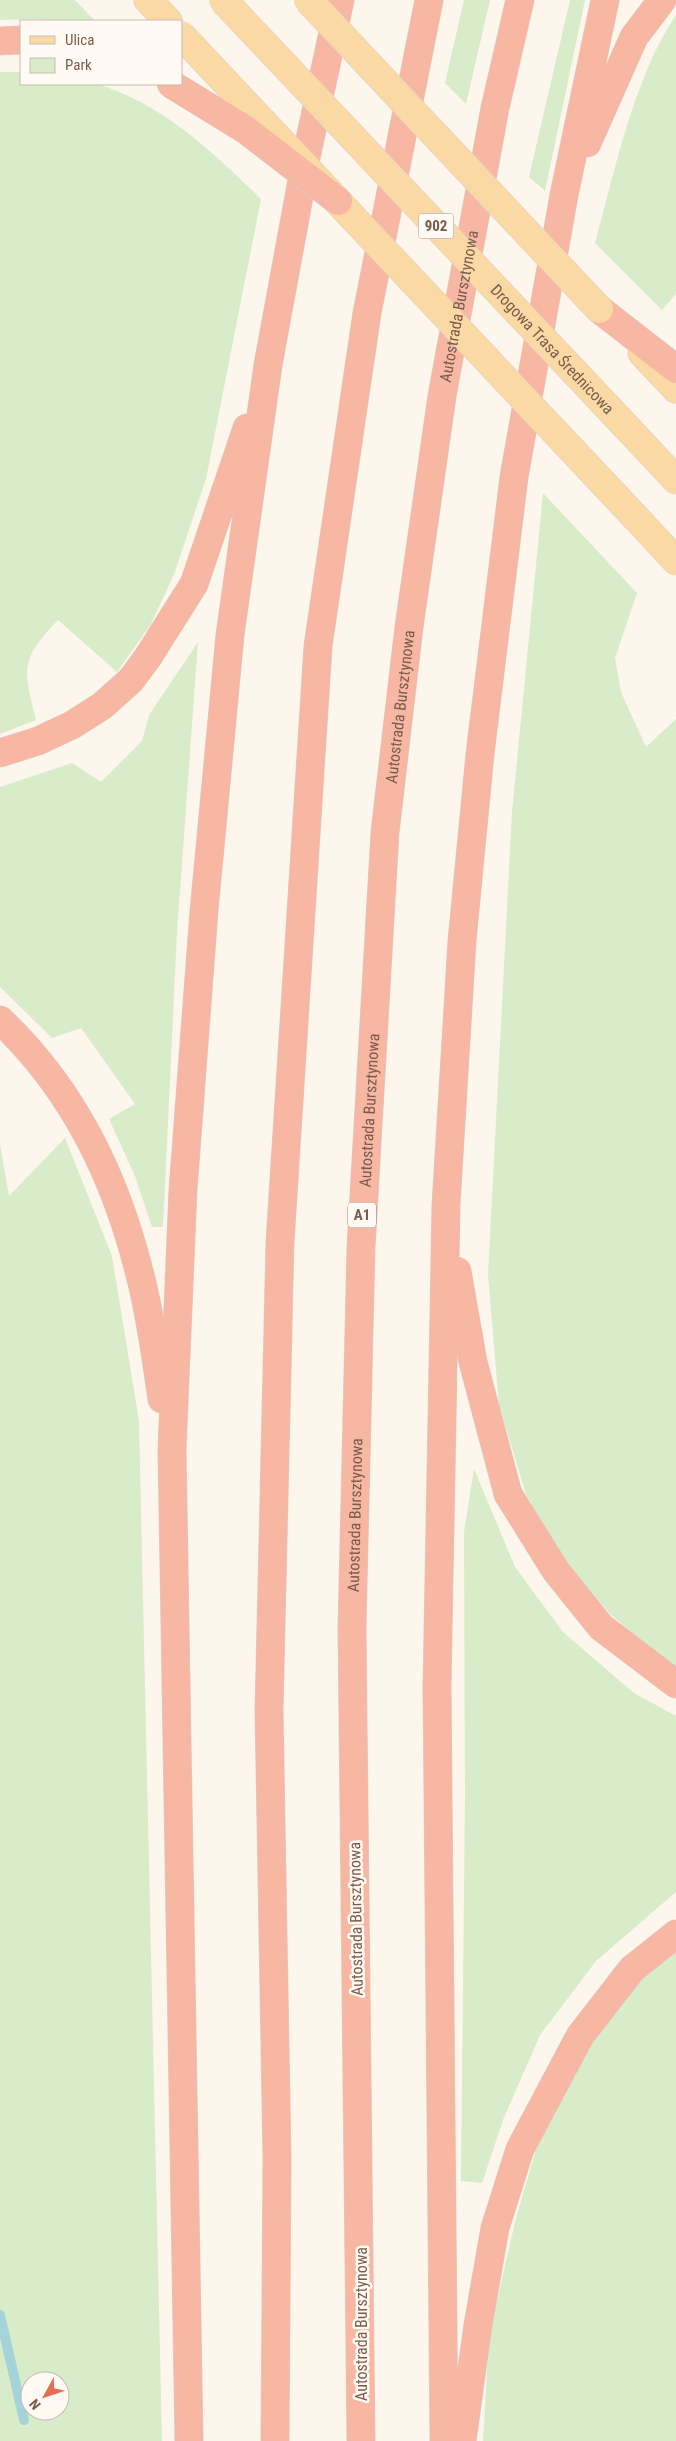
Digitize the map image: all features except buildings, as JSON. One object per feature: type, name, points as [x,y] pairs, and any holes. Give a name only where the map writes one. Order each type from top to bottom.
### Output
[{"type":"highway","points":[[189,2441],[172,1450],[183,1190],[204,911],[230,635],[268,365],[307,153],[340,0]]},
{"type":"highway","points":[[275,2441],[277,2159],[269,1710],[283,1193],[318,646],[366,313],[429,0]]},
{"type":"highway","name":"Autostrada Bursztynowa","points":[[361,2441],[352,1628],[361,1247],[385,832],[409,627],[442,396],[495,108],[520,0]]},
{"type":"highway","points":[[444,2441],[437,1686],[446,1205],[462,941],[481,744],[514,477],[564,195],[605,0]]},
{"type":"highway","points":[[564,195],[634,37],[662,0]]},
{"type":"highway","points":[[0,41],[20,40]]},
{"type":"highway","points":[[173,85],[246,130],[338,201]]},
{"type":"highway","points":[[599,309],[673,379]]},
{"type":"highway","points":[[0,753],[38,741],[72,725],[102,706],[131,680],[148,657],[194,584],[268,365]]},
{"type":"highway","points":[[0,1020],[24,1042],[76,1111],[101,1158],[127,1224],[142,1281],[172,1450]]},
{"type":"highway","points":[[446,1205],[472,1362],[508,1494],[556,1571],[601,1627],[676,1684]]},
{"type":"highway","points":[[462,2441],[478,2324],[495,2228],[520,2149],[580,2036],[632,1969],[676,1934]]},
{"type":"main road","points":[[148,0],[167,20]]},
{"type":"main road","name":"Drogowa Trasa Średnicowa","points":[[223,0],[676,480]]},
{"type":"main road","points":[[308,0],[599,309]]},
{"type":"main road","points":[[182,36],[676,561]]},
{"type":"green space","points":[[0,0],[75,0],[94,20],[24,19],[0,20]]},
{"type":"green space","points":[[464,0],[490,0],[466,104],[445,83]]},
{"type":"green space","points":[[570,0],[585,0],[545,191],[529,177]]},
{"type":"green space","points":[[676,15],[676,294],[662,310],[595,243],[618,155],[637,95],[661,40]]},
{"type":"green space","points":[[0,72],[20,72],[20,85],[100,85],[143,104],[186,131],[206,147],[261,199],[206,479],[175,572],[151,624],[117,672],[58,620],[37,645],[28,666],[27,676],[36,720],[0,734]]},
{"type":"green space","points":[[543,493],[637,593],[615,658],[621,692],[646,747],[676,719],[676,1669],[611,1615],[558,1553],[526,1494],[499,1405],[488,1275],[512,812]]},
{"type":"green space","points":[[198,642],[177,932],[163,1227],[152,1227],[135,1176],[109,1119],[135,1104],[81,1028],[52,1038],[0,987],[0,787],[72,763],[101,782],[142,741],[149,715]]},
{"type":"green space","points":[[65,1138],[112,1256],[139,1421],[162,2441],[0,2441],[0,1144],[9,1196]]},
{"type":"green space","points":[[474,1469],[515,1567],[563,1632],[634,1693],[676,1716],[676,1892],[596,1961],[540,2035],[503,2120],[482,2183],[461,2181],[465,1798],[464,1532]]},
{"type":"green space","points":[[676,1951],[676,2441],[483,2441],[489,2335],[515,2222],[540,2135],[578,2059],[639,1980]]},
{"type":"waterway","points":[[0,2315],[20,2402]]}]
